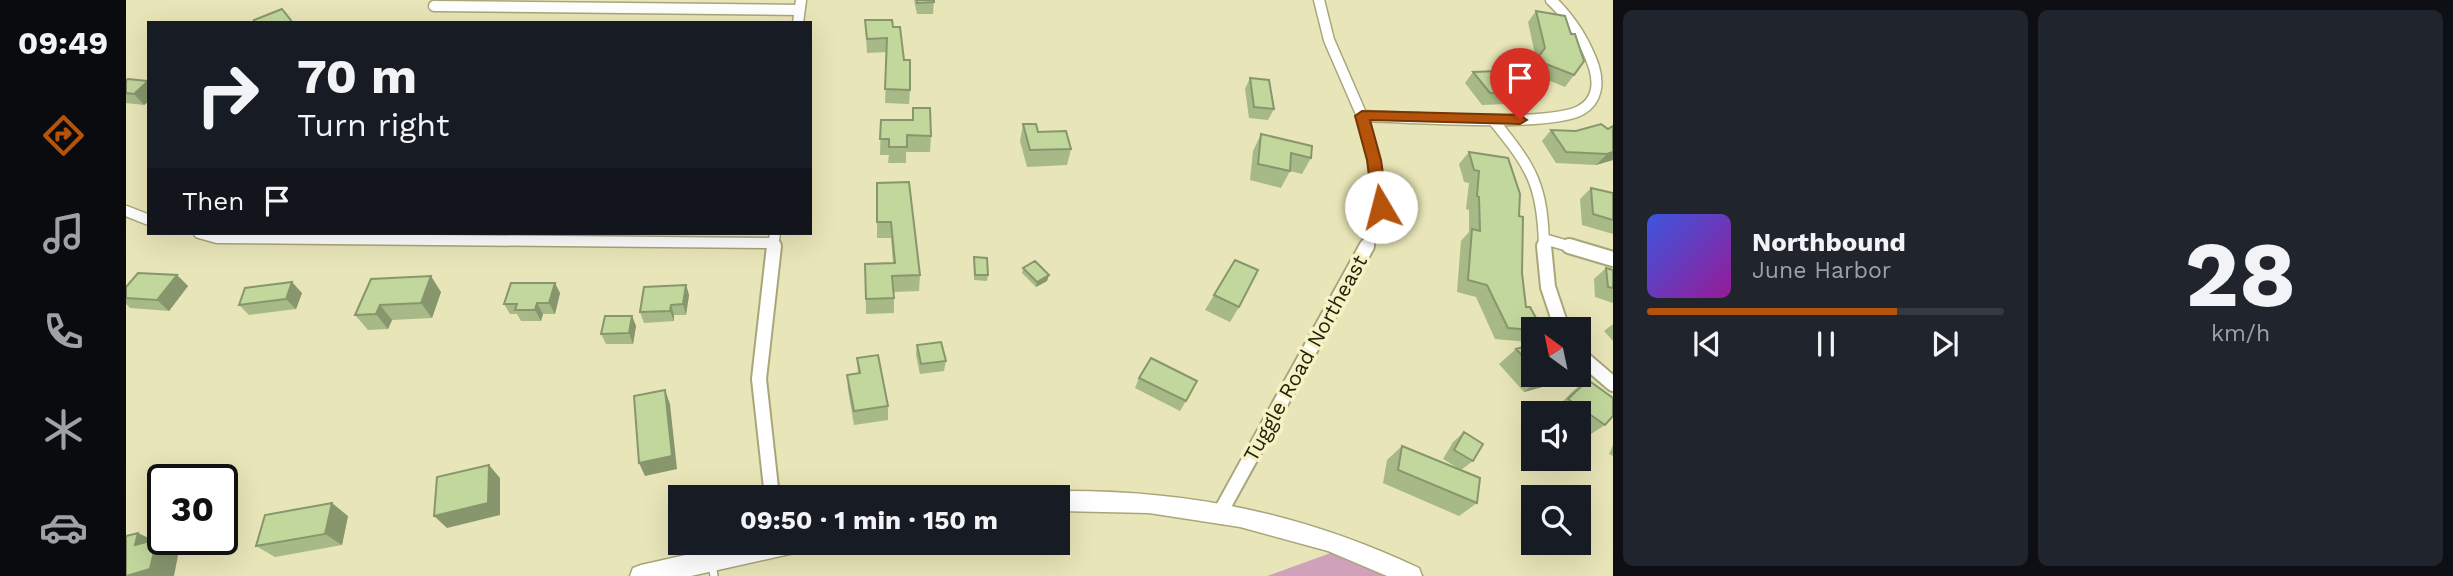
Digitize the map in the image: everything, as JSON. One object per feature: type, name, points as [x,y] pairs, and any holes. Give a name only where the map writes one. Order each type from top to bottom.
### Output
[{"type":"main road","points":[[1070,501],[1104,499],[1220,513],[1306,534],[1383,561],[1411,576]]},
{"type":"main road","points":[[641,576],[713,568],[750,555]]},
{"type":"street","name":"Tuggle Road Northeast","points":[[1220,513],[1368,244],[1381,207],[1374,160],[1362,116],[1329,40],[1320,0]]},
{"type":"street","points":[[1362,116],[1493,120],[1568,117],[1582,111],[1593,102],[1598,90],[1598,76],[1584,38],[1573,21],[1551,0]]},
{"type":"street","points":[[434,6],[800,5]]},
{"type":"street","points":[[1493,120],[1528,165],[1538,186],[1545,276],[1557,317]]},
{"type":"street","points":[[126,211],[147,219]]},
{"type":"street","points":[[206,235],[217,238],[775,238],[759,379],[771,485]]},
{"type":"street","points":[[1544,239],[1613,259]]},
{"type":"street","points":[[1591,365],[1613,384]]},
{"type":"shaded area","points":[[1361,542],[1425,576],[1267,576]]},
{"type":"building","points":[[917,0],[934,0],[934,2],[917,3]]},
{"type":"building","points":[[282,9],[291,21],[255,21]]},
{"type":"building","points":[[1536,11],[1565,16],[1571,34],[1575,34],[1584,61],[1574,75],[1536,60],[1545,48]]},
{"type":"building","points":[[865,20],[892,20],[893,27],[900,27],[904,60],[910,60],[910,90],[885,89],[887,38],[867,39]]},
{"type":"building","points":[[1498,71],[1515,92],[1490,93],[1473,72]]},
{"type":"building","points":[[1250,78],[1269,80],[1274,109],[1254,107]]},
{"type":"building","points":[[126,80],[147,82],[134,94],[126,93]]},
{"type":"building","points":[[913,108],[930,108],[931,136],[907,135],[907,147],[889,147],[889,139],[880,139],[881,120],[913,120]]},
{"type":"building","points":[[1023,124],[1036,124],[1038,132],[1066,131],[1071,149],[1030,150]]},
{"type":"building","points":[[1601,124],[1608,129],[1613,126],[1613,152],[1607,154],[1566,152],[1551,130],[1576,131]]},
{"type":"building","points":[[1261,134],[1312,146],[1311,158],[1291,153],[1290,171],[1258,164]]},
{"type":"building","points":[[1469,152],[1508,158],[1520,194],[1519,216],[1523,217],[1522,273],[1526,307],[1530,307],[1535,317],[1521,317],[1521,329],[1508,328],[1487,285],[1468,280],[1472,229],[1480,231],[1477,196],[1479,171],[1474,170]]},
{"type":"building","points":[[909,182],[920,275],[892,276],[894,298],[866,299],[865,264],[895,263],[891,222],[877,222],[877,183]]},
{"type":"building","points":[[1591,188],[1613,193],[1613,220],[1593,214]]},
{"type":"building","points":[[974,257],[987,258],[988,275],[975,275]]},
{"type":"building","points":[[1235,260],[1258,270],[1239,307],[1214,295]]},
{"type":"building","points":[[1035,261],[1049,275],[1037,282],[1023,268]]},
{"type":"building","points":[[1606,268],[1613,270],[1613,288],[1608,287]]},
{"type":"building","points":[[138,273],[177,275],[157,300],[126,298],[126,287]]},
{"type":"building","points":[[431,276],[421,303],[380,305],[376,314],[355,315],[371,279]]},
{"type":"building","points":[[292,282],[286,299],[239,305],[245,288]]},
{"type":"building","points":[[511,283],[555,283],[549,303],[537,303],[535,310],[515,310],[517,304],[504,304]]},
{"type":"building","points":[[686,285],[683,304],[671,305],[670,311],[640,312],[644,287]]},
{"type":"building","points":[[605,316],[632,316],[629,333],[601,334]]},
{"type":"building","points":[[941,342],[946,361],[921,364],[917,345]]},
{"type":"building","points":[[878,355],[888,406],[854,411],[847,375],[860,373],[857,358]]},
{"type":"building","points":[[1151,358],[1197,381],[1186,401],[1139,378]]},
{"type":"building","points":[[1591,382],[1613,398],[1613,416],[1605,425],[1591,415],[1591,401],[1568,399],[1581,387],[1591,387]]},
{"type":"building","points":[[665,390],[672,456],[639,463],[634,396]]},
{"type":"building","points":[[1464,432],[1483,444],[1473,461],[1454,450]]},
{"type":"building","points":[[1402,446],[1480,478],[1477,503],[1398,470]]},
{"type":"building","points":[[489,465],[488,503],[434,516],[437,477]]},
{"type":"building","points":[[332,503],[325,534],[256,546],[265,515]]},
{"type":"building","points":[[138,533],[135,545],[147,542],[147,555],[153,555],[150,569],[126,576],[126,536]]},
{"type":"route","points":[[1381,207],[1374,160],[1362,116],[1520,120]]}]
